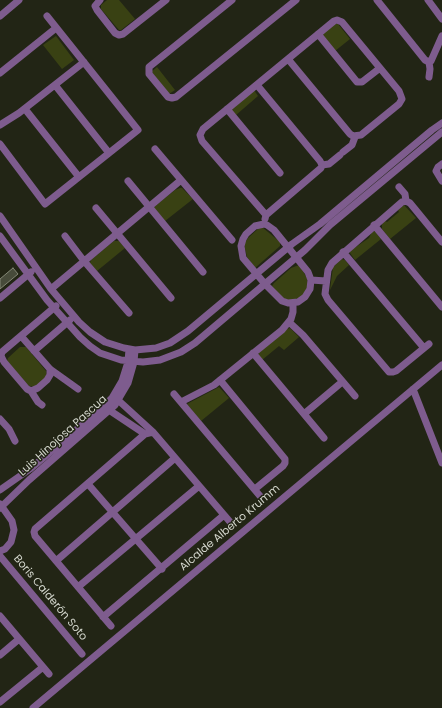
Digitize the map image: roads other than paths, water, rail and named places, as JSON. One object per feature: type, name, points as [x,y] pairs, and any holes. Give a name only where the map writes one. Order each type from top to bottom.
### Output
[{"type":"street","points":[[0,16],[19,0]]},
{"type":"street","points":[[98,3],[97,10],[115,33],[119,35],[123,34],[166,0]]},
{"type":"street","points":[[232,0],[149,67],[149,74],[167,96],[171,98],[176,97],[296,0]]},
{"type":"street","points":[[376,0],[425,60],[429,62]]},
{"type":"street","points":[[428,0],[442,19]]},
{"type":"street","points":[[0,144],[45,204],[138,130],[47,16]]},
{"type":"street","points":[[266,215],[201,139],[200,135],[203,129],[334,21],[341,21],[401,94],[402,101],[361,135],[355,137],[350,134],[288,59]]},
{"type":"street","points":[[0,73],[56,28]]},
{"type":"street","points":[[318,34],[357,82],[362,82],[380,68]]},
{"type":"street","points":[[429,77],[429,62],[431,61],[442,36]]},
{"type":"street","points":[[0,125],[25,109],[84,62]]},
{"type":"street","points":[[55,85],[109,153]]},
{"type":"street","points":[[257,85],[322,165]]},
{"type":"street","points":[[25,109],[79,177]]},
{"type":"street","points":[[227,109],[280,172]]},
{"type":"street","points":[[0,236],[54,308],[90,346],[106,356],[131,362],[160,360],[181,352],[194,343],[313,244],[330,226],[426,140],[442,123]]},
{"type":"street","points":[[0,216],[61,302],[90,332],[111,344],[132,349],[156,348],[170,343],[182,336],[288,248],[426,140],[442,132]]},
{"type":"street","points":[[264,224],[266,215],[321,168],[322,165],[329,164],[342,154],[354,143],[355,137]]},
{"type":"street","points":[[155,149],[232,240]]},
{"type":"street","points":[[442,164],[436,171],[442,181]]},
{"type":"street","points":[[51,289],[181,180]]},
{"type":"street","points":[[128,181],[203,272]]},
{"type":"street","points":[[399,187],[405,194],[406,201],[410,203],[442,242]]},
{"type":"street","points":[[343,252],[426,346],[394,372],[389,372],[325,294],[326,281],[330,265],[343,252],[374,225],[402,202],[406,201]]},
{"type":"street","points":[[96,208],[171,298]]},
{"type":"street","points":[[264,224],[271,227],[288,248],[308,272],[310,280],[310,289],[305,297],[293,304],[282,301],[245,262],[241,246],[246,234],[258,225],[264,224]]},
{"type":"street","points":[[374,225],[442,306]]},
{"type":"street","points":[[65,236],[128,313]]},
{"type":"street","points":[[0,298],[36,268]]},
{"type":"street","points":[[310,280],[326,281]]},
{"type":"street","points":[[42,405],[4,362],[1,356],[2,352],[61,302]]},
{"type":"street","points":[[181,402],[204,391],[220,380],[289,322],[293,312],[293,304]]},
{"type":"street","points":[[34,352],[74,316]]},
{"type":"street","points":[[289,322],[303,335],[355,396]]},
{"type":"street","points":[[21,336],[50,369],[78,389]]},
{"type":"street","points":[[106,356],[110,351],[111,344]]},
{"type":"street","name":"Luis Hinojosa Pascua","points":[[1,506],[109,410],[118,400],[128,383],[132,349]]},
{"type":"street","points":[[253,353],[324,438]]},
{"type":"street","name":"Luis Hinojosa Pascua","points":[[0,490],[30,469],[107,404],[116,393],[131,362]]},
{"type":"street","name":"Alcalde Alberto Krumm","points":[[33,708],[442,365]]},
{"type":"street","points":[[31,391],[38,388],[47,380],[50,375],[50,369]]},
{"type":"street","points":[[220,380],[285,459],[283,466],[255,489]]},
{"type":"street","points":[[304,414],[342,382]]},
{"type":"street","points":[[413,389],[442,463]]},
{"type":"street","points":[[174,394],[260,496]]},
{"type":"street","points":[[118,400],[153,432],[231,523]]},
{"type":"street","points":[[109,410],[145,434]]},
{"type":"street","points":[[0,419],[9,429],[15,441]]},
{"type":"street","points":[[111,626],[35,536],[34,530],[145,434],[153,432]]},
{"type":"street","points":[[56,561],[175,458]]},
{"type":"street","points":[[88,484],[162,569]]},
{"type":"street","points":[[78,587],[199,486]]},
{"type":"street","name":"Boris Calderón Soto","points":[[0,551],[5,549],[11,542],[14,530],[12,521],[1,506]]},
{"type":"street","points":[[103,617],[162,569],[224,515]]},
{"type":"street","name":"Boris Calderón Soto","points":[[0,556],[82,654]]},
{"type":"street","points":[[0,616],[49,674]]},
{"type":"street","points":[[0,655],[19,639]]},
{"type":"street","points":[[0,702],[43,667]]}]
